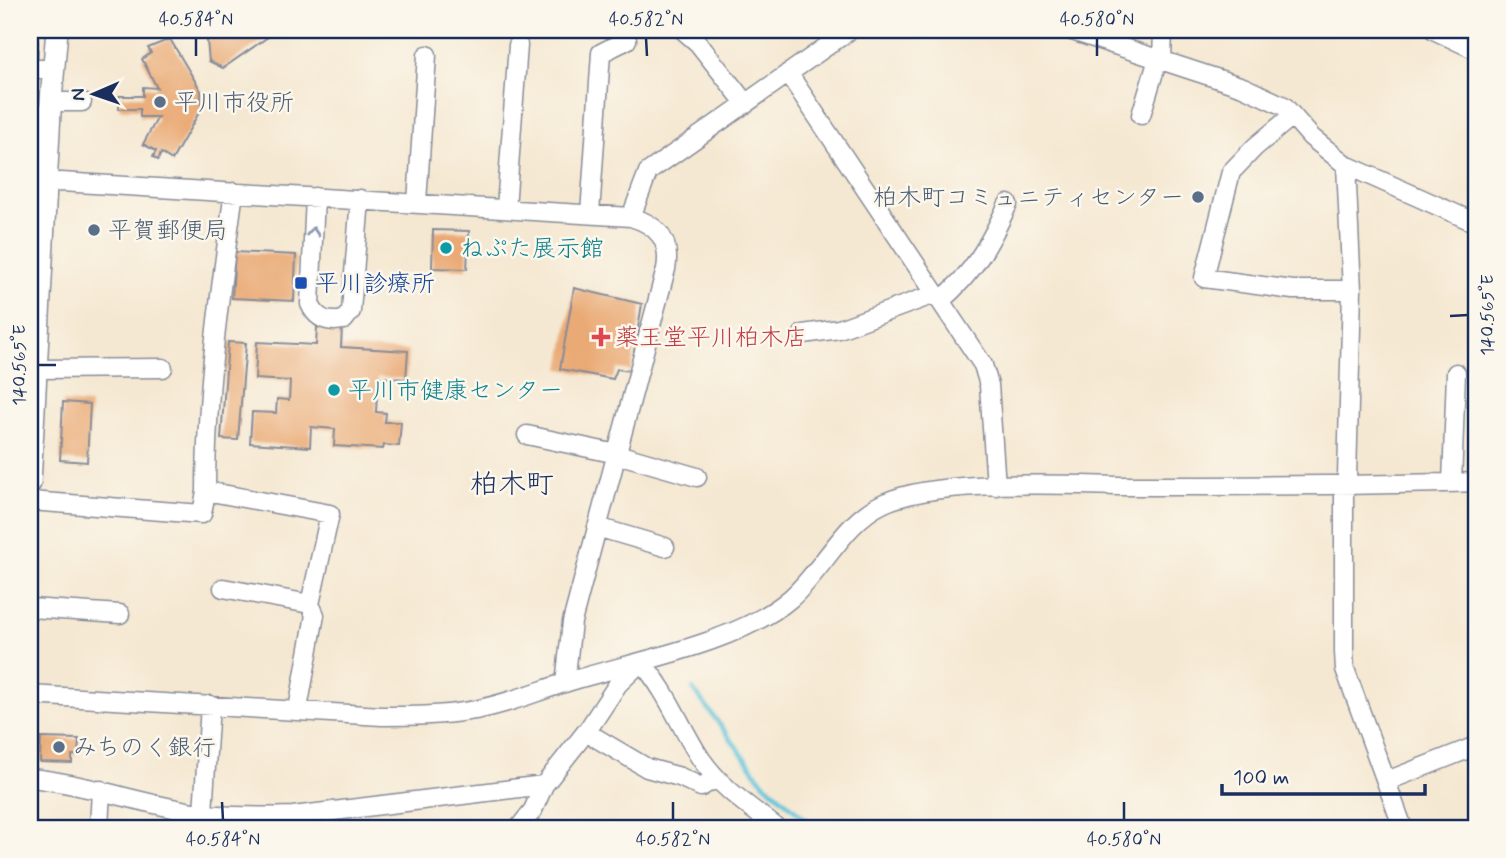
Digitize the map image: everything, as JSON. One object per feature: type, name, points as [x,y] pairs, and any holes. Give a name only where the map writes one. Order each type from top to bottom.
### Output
[{"type":"main road","points":[[30,483],[36,369],[38,183],[57,30]]},
{"type":"street","points":[[683,30],[746,104]]},
{"type":"street","points":[[631,217],[648,172],[850,30]]},
{"type":"street","points":[[1071,30],[1242,87],[1283,106],[1311,137],[1346,165],[1476,223]]},
{"type":"street","points":[[1141,115],[1160,59],[1163,30]]},
{"type":"street","points":[[1434,30],[1476,50]]},
{"type":"street","points":[[590,214],[601,53],[627,40]]},
{"type":"street","points":[[506,208],[518,45]]},
{"type":"street","points":[[417,202],[427,55]]},
{"type":"street","points":[[30,69],[52,69]]},
{"type":"street","points":[[788,73],[984,365],[989,385],[996,486]]},
{"type":"street","points":[[50,102],[82,103]]},
{"type":"street","points":[[1292,116],[1255,147],[1231,172],[1204,278],[1293,290],[1352,290]]},
{"type":"street","points":[[1346,165],[1352,290],[1347,477],[1344,486],[1345,668],[1403,828]]},
{"type":"street","points":[[38,183],[417,202],[631,217],[646,222],[664,237],[669,254],[572,622],[565,682]]},
{"type":"street","points":[[30,501],[202,514],[206,491],[206,444],[217,313],[234,192]]},
{"type":"street","points":[[315,197],[310,304],[314,313],[322,320],[332,322],[344,320],[353,304],[360,199]]},
{"type":"street","points":[[803,334],[839,329],[938,297],[966,278],[988,249],[1007,204]]},
{"type":"street","points":[[36,369],[163,368]]},
{"type":"street","points":[[1452,483],[1457,373]]},
{"type":"street","points":[[527,435],[617,454],[697,477]]},
{"type":"street","points":[[30,695],[425,716],[471,711],[641,662],[738,629],[791,598],[860,519],[884,503],[937,490],[996,486],[1344,486],[1476,482]]},
{"type":"street","points":[[206,491],[330,514],[310,604],[315,615],[298,709]]},
{"type":"street","points":[[597,527],[665,547]]},
{"type":"street","points":[[223,588],[310,604]]},
{"type":"street","points":[[30,608],[120,614]]},
{"type":"street","points":[[519,828],[533,810],[544,785],[586,732],[618,684],[641,662]]},
{"type":"street","points":[[641,662],[656,678],[688,738],[716,778],[776,828]]},
{"type":"street","points":[[203,821],[210,705]]},
{"type":"street","points":[[586,732],[647,768],[680,777],[701,788],[716,778]]},
{"type":"street","points":[[1387,781],[1476,746]]},
{"type":"street","points":[[30,778],[73,782],[203,821],[293,817],[544,785]]},
{"type":"street","points":[[99,828],[101,790]]},
{"type":"building","name":"平川市役所","points":[[206,30],[278,30],[223,68],[209,61]]},
{"type":"building","name":"平川市役所","points":[[170,39],[201,91],[201,109],[172,160],[161,153],[158,160],[153,157],[156,151],[143,144],[158,117],[140,117],[140,109],[119,109],[119,96],[143,96],[143,87],[157,88],[142,59],[151,53],[148,48]]},
{"type":"building","points":[[30,42],[38,42],[37,63],[30,62]]},
{"type":"building","points":[[433,230],[469,231],[467,269],[432,268]]},
{"type":"building","points":[[235,252],[296,255],[294,301],[232,298]]},
{"type":"building","name":"薬王堂平川柏木店","points":[[574,288],[642,304],[631,371],[617,369],[613,379],[560,369]]},
{"type":"building","name":"平川市健康センター","points":[[317,327],[342,328],[341,347],[408,351],[406,379],[378,377],[376,412],[386,413],[385,422],[401,422],[399,446],[384,445],[383,449],[334,446],[335,429],[311,427],[310,447],[250,443],[252,412],[276,413],[277,399],[289,400],[290,381],[255,379],[257,342],[316,345]]},
{"type":"building","points":[[228,342],[246,343],[238,440],[221,439]]},
{"type":"building","points":[[63,402],[90,404],[87,462],[60,460]]},
{"type":"building","name":"みちのく銀行","points":[[41,738],[79,739],[78,755],[72,755],[72,763],[40,762]]},
{"type":"building","points":[[33,824],[63,826],[63,828],[32,828]]},
{"type":"waterway","points":[[693,689],[763,782],[816,828]]},
{"type":"place","name":"平川市役所","points":[[160,102]]},
{"type":"place","name":"柏木町コミュニティセンター","points":[[1198,197]]},
{"type":"place","name":"平賀郵便局","points":[[94,230]]},
{"type":"place","name":"ねぷた展示館","points":[[446,248]]},
{"type":"place","name":"平川診療所","points":[[301,283]]},
{"type":"place","name":"薬王堂平川柏木店","points":[[601,337]]},
{"type":"place","name":"平川市健康センター","points":[[334,390]]},
{"type":"place","name":"みちのく銀行","points":[[59,747]]},
{"type":"district","name":"柏木町","points":[[512,483]]}]
